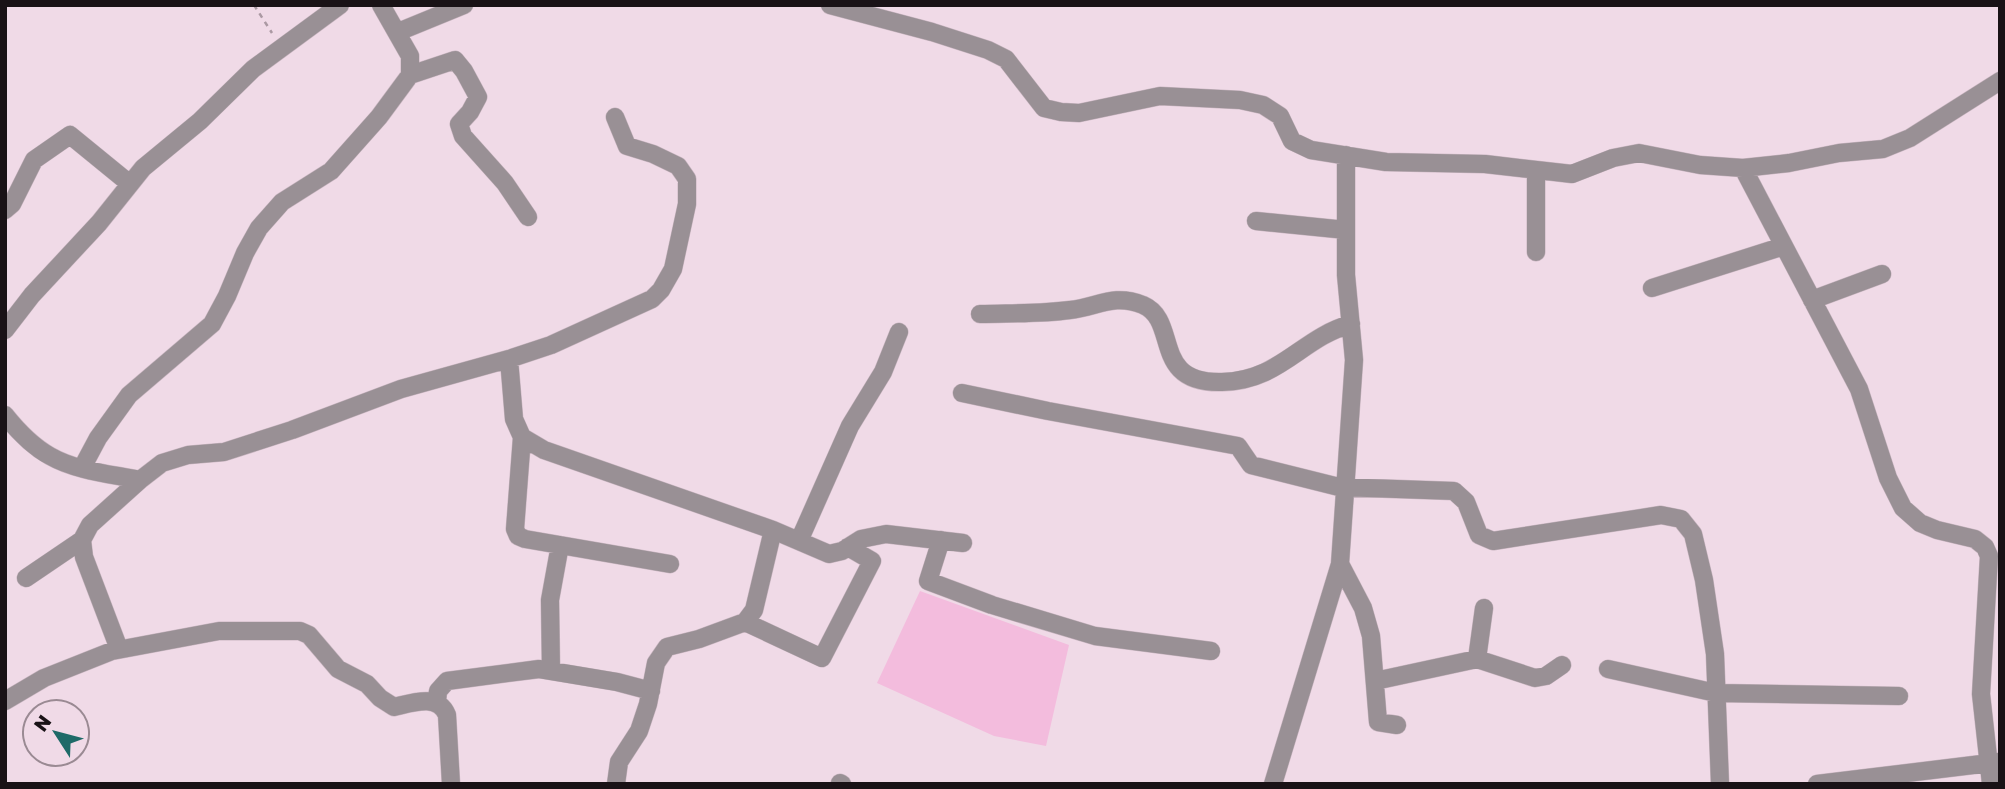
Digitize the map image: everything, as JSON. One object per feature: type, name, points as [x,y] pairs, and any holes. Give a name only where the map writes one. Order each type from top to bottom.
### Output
[{"type":"street","points":[[5,330],[32,295],[99,223],[143,167],[200,121],[253,69],[340,5]]},
{"type":"street","points":[[381,5],[410,56],[410,75]]},
{"type":"street","points":[[398,32],[464,5]]},
{"type":"street","points":[[830,5],[988,50],[1006,60],[1044,108],[1079,113],[1160,96],[1240,100],[1263,105],[1280,116],[1292,141],[1311,150],[1386,162],[1485,164],[1572,174],[1613,158],[1639,153],[1700,165],[1743,168],[1789,163],[1839,153],[1883,149],[1910,138],[2000,81]]},
{"type":"street","points":[[82,468],[98,438],[129,395],[212,324],[259,228],[282,202],[331,171],[379,117],[410,75],[455,60],[478,97],[459,124],[463,136],[505,183],[528,217]]},
{"type":"street","points":[[26,578],[82,540],[90,525],[162,463],[188,455],[224,452],[401,389],[551,345],[652,299],[661,290],[673,269],[687,204],[687,179],[678,166],[627,146],[615,117]]},
{"type":"street","points":[[5,210],[12,204],[34,160],[70,135],[130,184]]},
{"type":"street","points":[[1273,784],[1340,564],[1354,359],[1346,275],[1346,155]]},
{"type":"street","points":[[1743,168],[1859,389],[1888,478],[1903,508],[1920,523],[1975,539],[1985,547],[1989,556],[1981,694],[1994,762],[1992,784]]},
{"type":"street","points":[[1536,170],[1536,252]]},
{"type":"street","points":[[1256,221],[1346,230]]},
{"type":"street","points":[[1652,288],[1784,246]]},
{"type":"street","points":[[1812,300],[1882,274]]},
{"type":"street","points":[[980,314],[1072,310],[1115,299],[1143,306],[1157,315],[1176,366],[1192,378],[1221,383],[1253,378],[1277,368],[1335,328],[1351,324]]},
{"type":"street","points":[[799,541],[850,426],[883,372],[899,332]]},
{"type":"street","points":[[509,359],[514,419],[522,437],[515,529],[518,536],[670,564]]},
{"type":"street","points":[[962,393],[1238,446],[1251,466],[1346,488],[1454,491],[1466,502],[1479,535],[1493,541],[1661,515],[1681,519],[1693,534],[1704,580],[1715,654],[1720,784]]},
{"type":"street","points":[[5,415],[37,448],[52,458],[82,468],[140,480]]},
{"type":"street","points":[[522,437],[544,450],[773,530],[829,554],[861,539],[886,534],[963,543]]},
{"type":"street","points":[[616,784],[619,762],[639,731],[656,663],[667,647],[699,639],[745,622],[754,610],[773,530]]},
{"type":"street","points":[[82,540],[84,557],[119,649]]},
{"type":"street","points":[[942,540],[928,581],[992,606],[1095,636],[1211,651]]},
{"type":"street","points":[[551,671],[550,600],[560,545]]},
{"type":"street","points":[[745,622],[822,658],[872,561],[848,547]]},
{"type":"street","points":[[1340,564],[1363,608],[1371,636],[1378,722],[1397,725]]},
{"type":"street","points":[[1477,659],[1484,608]]},
{"type":"street","points":[[5,701],[44,678],[119,649],[219,631],[300,631],[309,635],[338,669],[367,684],[380,698],[394,707],[419,702],[437,702],[444,707],[447,715],[451,784]]},
{"type":"street","points":[[1375,681],[1477,659],[1535,678],[1546,676],[1562,665]]},
{"type":"street","points":[[437,702],[438,691],[447,681],[539,669],[617,682],[650,691]]},
{"type":"street","points":[[1608,669],[1716,693],[1899,696]]},
{"type":"street","points":[[1817,784],[1994,762]]},
{"type":"path","points":[[254,5],[282,48]]},
{"type":"shaded area","points":[[920,591],[1069,645],[1046,746],[994,736],[877,683]]}]
